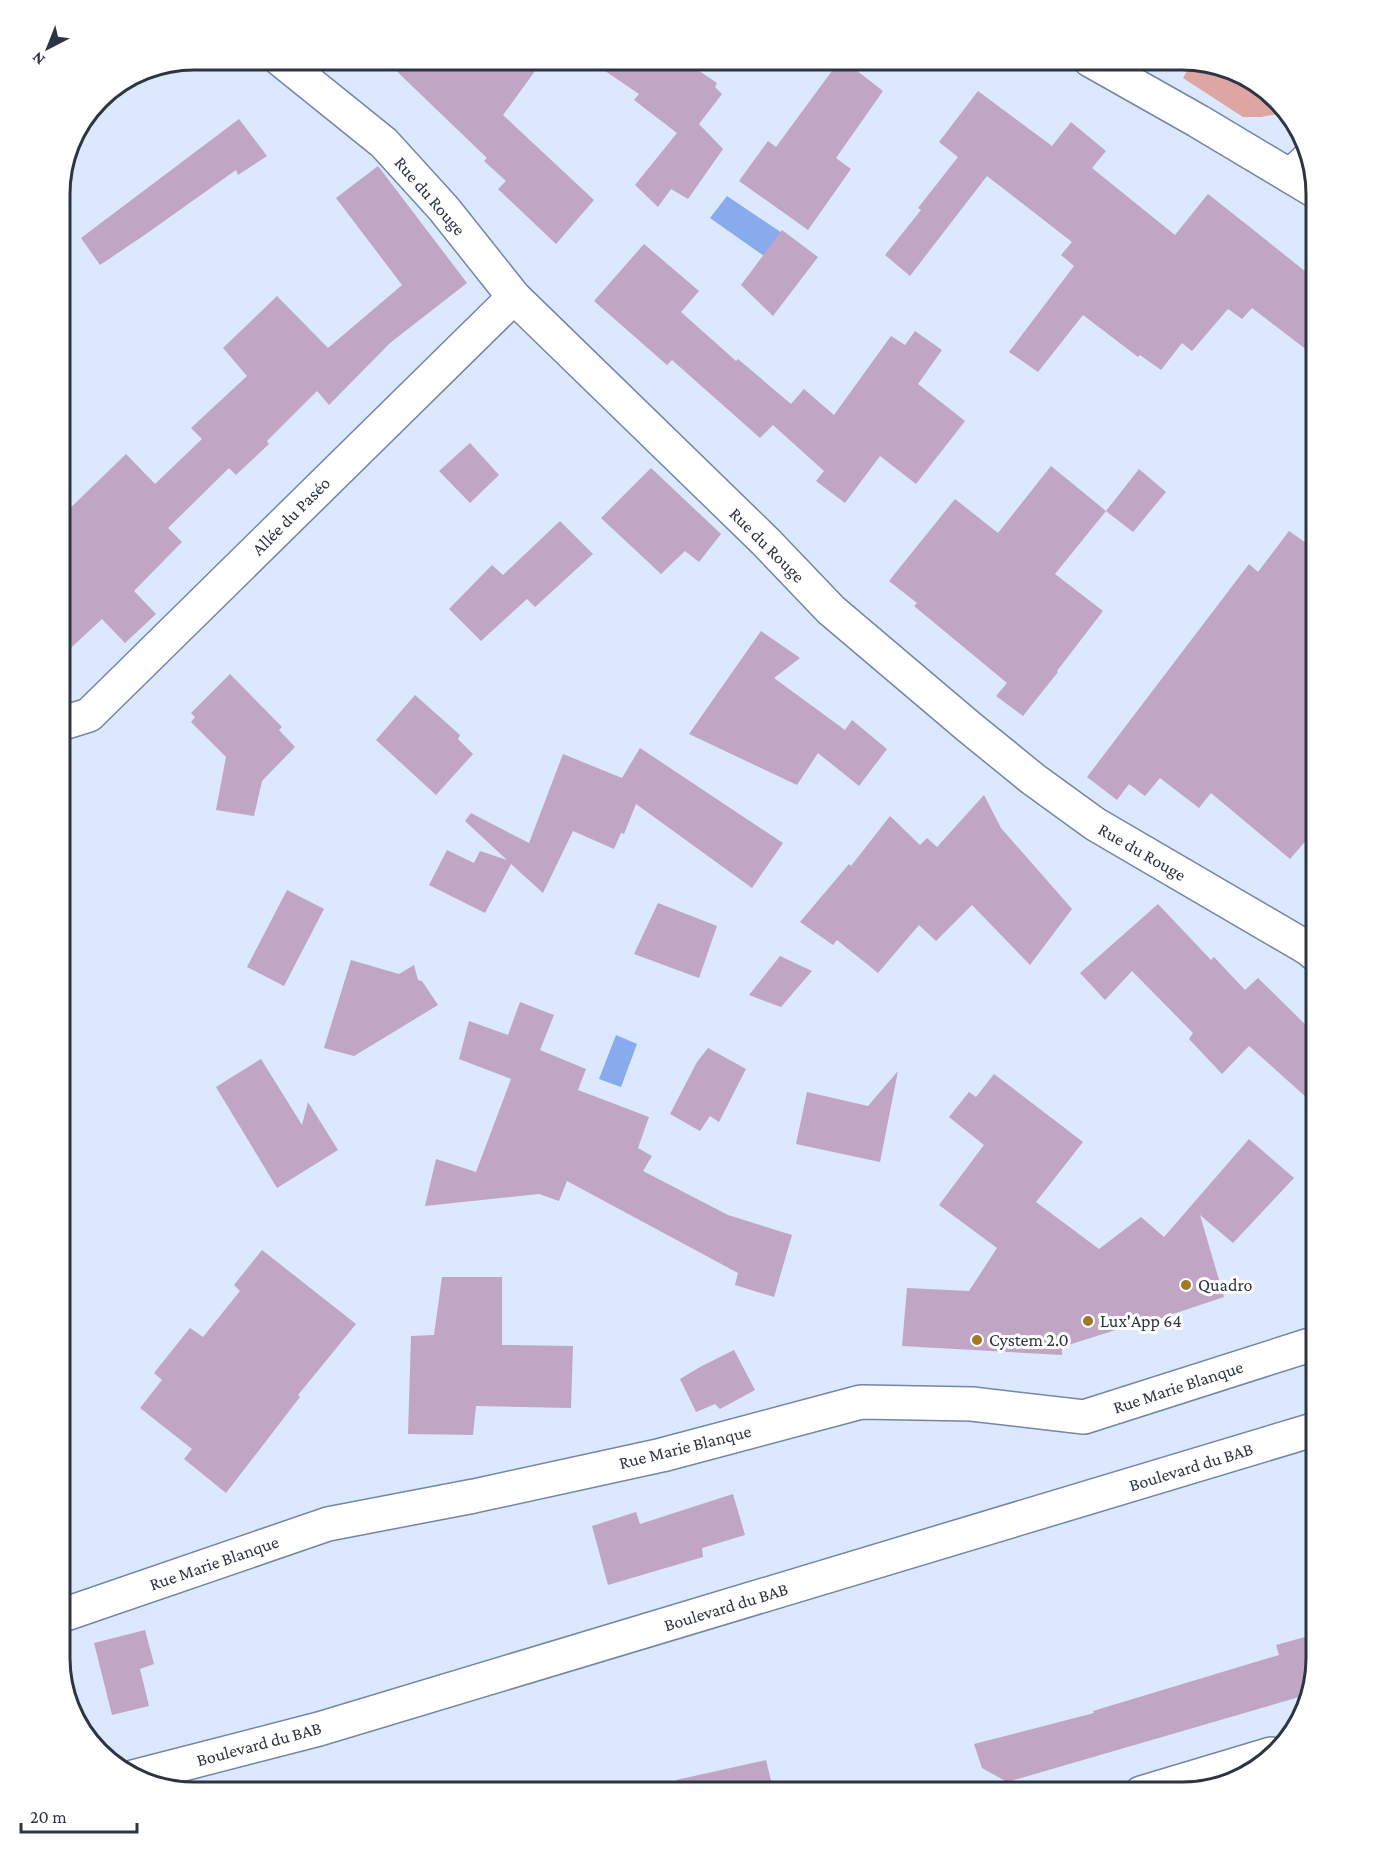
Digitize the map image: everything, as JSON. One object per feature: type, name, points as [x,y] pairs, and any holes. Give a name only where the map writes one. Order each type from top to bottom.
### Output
[{"type":"street","name":"Rue du Rouge","points":[[295,71],[384,143],[444,209],[514,297],[765,541],[831,610],[1033,779],[1095,824],[1306,947]]},
{"type":"street","points":[[1109,71],[1198,121],[1304,176]]},
{"type":"street","name":"Allée du Paséo","points":[[71,721],[89,715],[514,297]]},
{"type":"street","name":"Rue Marie Blanque","points":[[70,1613],[328,1524],[474,1496],[663,1455],[861,1402],[972,1404],[1084,1417],[1306,1346]]},
{"type":"street","name":"Boulevard du BAB","points":[[147,1773],[330,1726],[1306,1432]]},
{"type":"street","points":[[1178,1782],[1255,1759]]},
{"type":"shaded area","points":[[1187,71],[1222,77],[1257,96],[1276,114],[1243,117],[1183,78]]},
{"type":"water","points":[[727,196],[782,233],[764,256],[710,218]]},
{"type":"water","points":[[616,1035],[637,1044],[621,1087],[599,1079]]},
{"type":"building","points":[[396,71],[535,71],[503,115],[594,200],[556,244],[498,189],[506,181],[484,161],[487,158]]},
{"type":"building","points":[[605,71],[699,71],[717,83],[715,87],[722,94],[699,124],[723,149],[688,199],[671,189],[658,207],[635,185],[677,133],[634,100],[639,94]]},
{"type":"building","points":[[832,71],[857,71],[883,91],[836,158],[851,169],[808,230],[739,181],[768,141],[776,147]]},
{"type":"building","points":[[978,91],[1052,146],[1071,122],[1106,151],[1092,168],[1175,235],[1208,194],[1306,272],[1306,349],[1252,308],[1242,319],[1228,309],[1192,351],[1182,343],[1161,370],[1140,355],[1138,357],[1083,315],[1038,372],[1009,352],[1074,266],[1061,255],[1072,242],[987,176],[910,276],[885,255],[921,210],[918,208],[958,157],[939,142]]},
{"type":"building","points":[[239,119],[267,156],[238,175],[236,170],[100,265],[81,238]]},
{"type":"building","points":[[378,166],[467,283],[390,343],[329,405],[317,391],[267,441],[269,444],[236,475],[229,468],[168,528],[182,542],[134,591],[156,614],[125,643],[102,619],[71,648],[71,508],[126,454],[155,484],[202,439],[191,428],[247,376],[223,348],[277,296],[328,348],[402,285],[336,198]]},
{"type":"building","points":[[782,230],[818,257],[773,316],[741,285]]},
{"type":"building","points":[[644,244],[699,291],[681,312],[736,361],[738,359],[791,404],[804,389],[834,415],[891,336],[905,345],[915,331],[942,350],[918,384],[965,421],[916,484],[880,456],[845,503],[816,481],[824,471],[773,425],[760,438],[672,360],[667,365],[594,301]]},
{"type":"building","points":[[470,443],[499,475],[470,503],[439,471]]},
{"type":"building","points":[[1051,466],[1106,511],[1055,574],[1103,611],[1023,716],[996,696],[1007,683],[914,606],[917,603],[889,581],[955,499],[998,533]]},
{"type":"building","points":[[651,468],[721,534],[699,562],[685,551],[661,574],[601,518]]},
{"type":"building","points":[[1139,469],[1166,492],[1133,532],[1106,511]]},
{"type":"building","points":[[560,521],[593,554],[535,607],[527,599],[481,641],[449,609],[492,565],[503,575]]},
{"type":"building","points":[[1289,531],[1306,543],[1306,841],[1290,859],[1211,793],[1199,808],[1160,778],[1145,796],[1129,784],[1117,800],[1087,777],[1249,564],[1258,572]]},
{"type":"building","points":[[761,631],[800,658],[774,678],[845,730],[852,720],[887,749],[859,786],[818,753],[797,785],[689,734]]},
{"type":"building","points":[[230,674],[282,727],[279,730],[295,747],[262,781],[254,816],[216,810],[226,757],[191,722],[195,717],[191,713]]},
{"type":"building","points":[[415,695],[460,735],[458,739],[473,754],[436,795],[376,740]]},
{"type":"building","points":[[640,748],[783,843],[752,888],[636,804],[624,834],[621,833],[614,849],[573,831],[543,893],[511,864],[485,913],[429,885],[447,850],[474,863],[480,851],[507,860],[465,821],[471,813],[529,843],[563,754],[622,778]]},
{"type":"building","points":[[984,795],[1001,828],[1072,909],[1030,965],[972,905],[936,941],[919,925],[878,973],[837,940],[833,945],[800,922],[849,864],[851,866],[890,816],[920,845],[927,838],[937,847]]},
{"type":"building","points":[[287,890],[324,909],[284,986],[247,967]]},
{"type":"building","points":[[658,903],[717,926],[699,978],[634,954]]},
{"type":"building","points":[[1158,904],[1211,960],[1214,957],[1245,990],[1258,978],[1306,1025],[1306,1097],[1249,1046],[1222,1074],[1189,1039],[1193,1033],[1132,971],[1105,1000],[1080,973]]},
{"type":"building","points":[[780,956],[812,971],[781,1007],[749,995]]},
{"type":"building","points":[[351,960],[399,974],[414,965],[418,980],[422,981],[438,1005],[354,1056],[324,1048]]},
{"type":"building","points":[[520,1002],[554,1015],[540,1050],[586,1069],[578,1090],[649,1117],[638,1148],[652,1156],[643,1171],[728,1215],[792,1235],[774,1297],[735,1285],[738,1273],[567,1181],[559,1201],[539,1194],[425,1206],[436,1159],[476,1172],[511,1079],[459,1059],[469,1021],[508,1035]]},
{"type":"building","points":[[708,1048],[746,1069],[719,1122],[710,1116],[700,1131],[670,1114],[697,1062]]},
{"type":"building","points":[[261,1059],[302,1125],[308,1102],[338,1150],[277,1188],[216,1087]]},
{"type":"building","points":[[898,1071],[880,1162],[796,1144],[807,1092],[868,1106]]},
{"type":"building","points":[[994,1074],[1083,1142],[1036,1202],[1099,1249],[1141,1217],[1164,1237],[1249,1139],[1294,1178],[1233,1243],[1200,1215],[1224,1297],[1170,1316],[1062,1347],[1062,1355],[902,1346],[907,1288],[969,1291],[997,1248],[939,1205],[984,1145],[949,1117],[969,1092],[976,1097]]},
{"type":"building","points":[[262,1250],[356,1324],[298,1395],[300,1397],[226,1493],[184,1459],[192,1449],[140,1408],[162,1380],[154,1373],[190,1328],[203,1337],[240,1291],[234,1285]]},
{"type":"building","points":[[442,1277],[502,1277],[502,1345],[573,1346],[571,1408],[476,1406],[473,1435],[408,1434],[411,1336],[434,1335]]},
{"type":"building","points":[[734,1350],[755,1390],[720,1409],[715,1404],[696,1412],[680,1379]]},
{"type":"building","points":[[733,1494],[745,1535],[702,1548],[703,1557],[608,1585],[592,1526],[636,1512],[640,1524]]},
{"type":"building","points":[[145,1630],[154,1664],[140,1669],[149,1706],[112,1715],[94,1643]]},
{"type":"building","points":[[1306,1637],[1306,1659],[1300,1697],[1007,1782],[982,1768],[974,1744],[1094,1713],[1093,1711],[1279,1655],[1276,1645]]},
{"type":"building","points":[[766,1760],[771,1782],[676,1782],[676,1780]]},
{"type":"place","name":"Quadro","points":[[1186,1285]]},
{"type":"place","name":"Lux'App 64","points":[[1088,1321]]},
{"type":"place","name":"Cystem 2.0","points":[[977,1340]]}]
